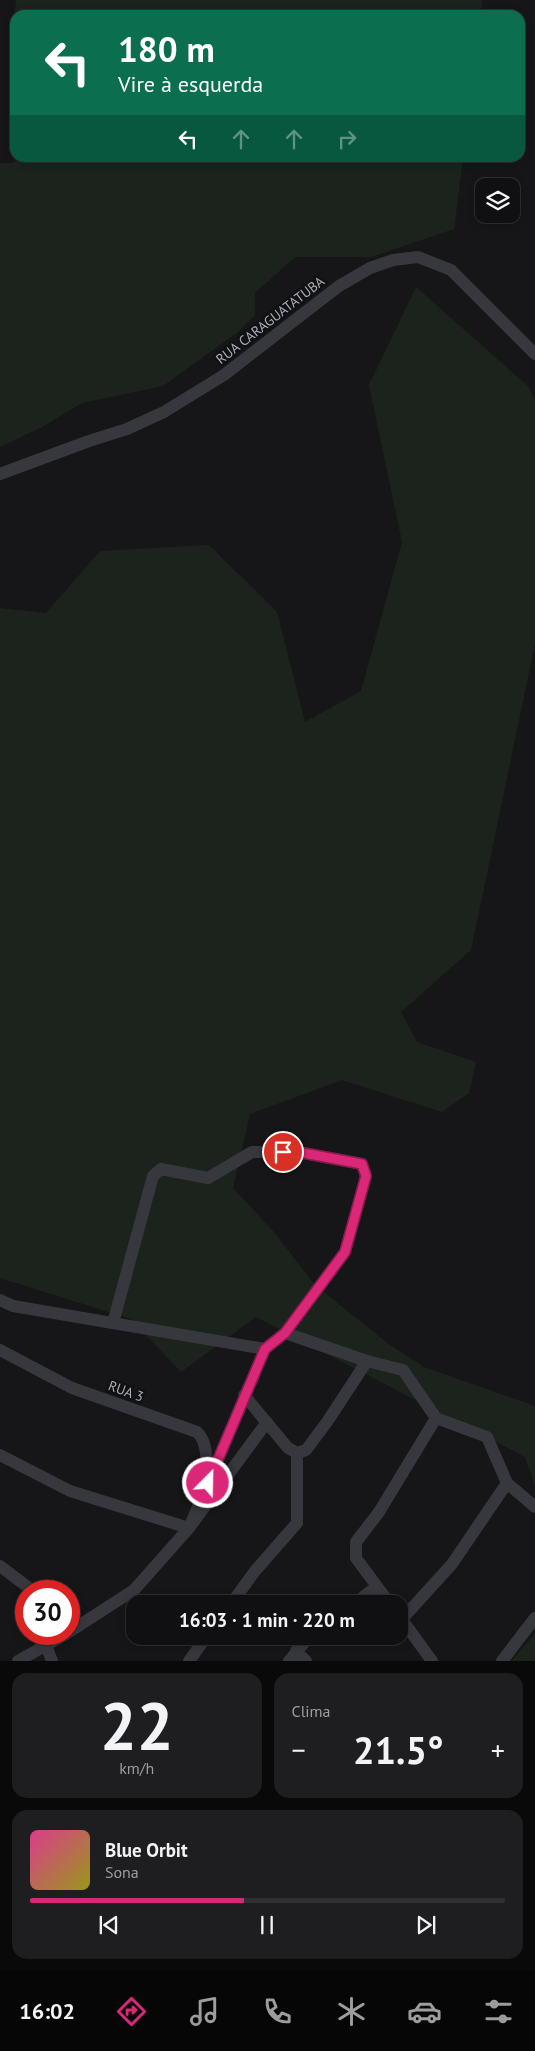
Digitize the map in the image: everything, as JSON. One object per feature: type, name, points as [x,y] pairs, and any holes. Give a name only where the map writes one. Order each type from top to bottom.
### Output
[{"type":"street","name":"RUA CARAGUATATUBA","points":[[0,474],[89,440],[127,429],[164,412],[224,375],[338,286],[370,268],[393,260],[418,258],[451,270],[535,354]]},
{"type":"street","points":[[113,1323],[153,1176],[161,1169],[208,1178],[252,1152],[298,1152],[362,1164],[366,1176],[345,1252],[285,1333],[265,1349],[189,1528]]},
{"type":"street","points":[[0,1300],[13,1306],[265,1349]]},
{"type":"street","points":[[285,1333],[367,1361],[403,1370],[436,1418],[486,1437],[507,1483],[535,1507]]},
{"type":"street","name":"RUA 3","points":[[0,1350],[72,1388],[197,1432],[203,1438],[205,1445],[208,1483]]},
{"type":"street","points":[[297,1454],[306,1450],[367,1361]]},
{"type":"street","points":[[244,1395],[288,1448],[297,1454]]},
{"type":"street","points":[[383,1595],[356,1558],[356,1542],[379,1512],[436,1418]]},
{"type":"street","points":[[80,1625],[134,1590],[189,1528],[267,1422]]},
{"type":"street","points":[[238,1595],[255,1571],[297,1523],[297,1454]]},
{"type":"street","points":[[0,1455],[70,1491],[189,1528]]},
{"type":"street","points":[[408,1611],[452,1564],[507,1483]]},
{"type":"street","points":[[0,1566],[18,1580]]},
{"type":"street","points":[[366,1595],[376,1587]]},
{"type":"street","points":[[502,1661],[535,1618]]},
{"type":"street","points":[[408,1628],[430,1660]]},
{"type":"street","points":[[18,1661],[46,1645],[52,1661]]},
{"type":"street","points":[[189,1661],[201,1645]]},
{"type":"street","points":[[302,1645],[293,1656],[306,1661]]},
{"type":"shaded area","points":[[16,0],[482,0],[481,10],[15,10]]},
{"type":"shaded area","points":[[462,162],[454,229],[371,257],[295,257],[255,293],[255,315],[238,332],[163,386],[82,403],[42,427],[0,447],[0,163]]},
{"type":"shaded area","points":[[416,287],[529,387],[535,401],[535,644],[471,950],[401,1012],[417,1042],[476,1062],[469,1093],[442,1112],[342,1080],[250,1114],[233,1188],[273,1231],[315,1285],[390,1345],[424,1367],[535,1406],[535,1486],[525,1457],[256,1317],[181,1372],[131,1319],[0,1278],[0,608],[46,613],[100,551],[209,545],[277,612],[305,722],[361,691],[402,542],[369,385]]},
{"type":"shaded area","points":[[535,1634],[535,1661],[511,1661]]},
{"type":"route","points":[[208,1483],[265,1349],[285,1333],[345,1252],[366,1176],[362,1164],[298,1152],[283,1152]]}]
